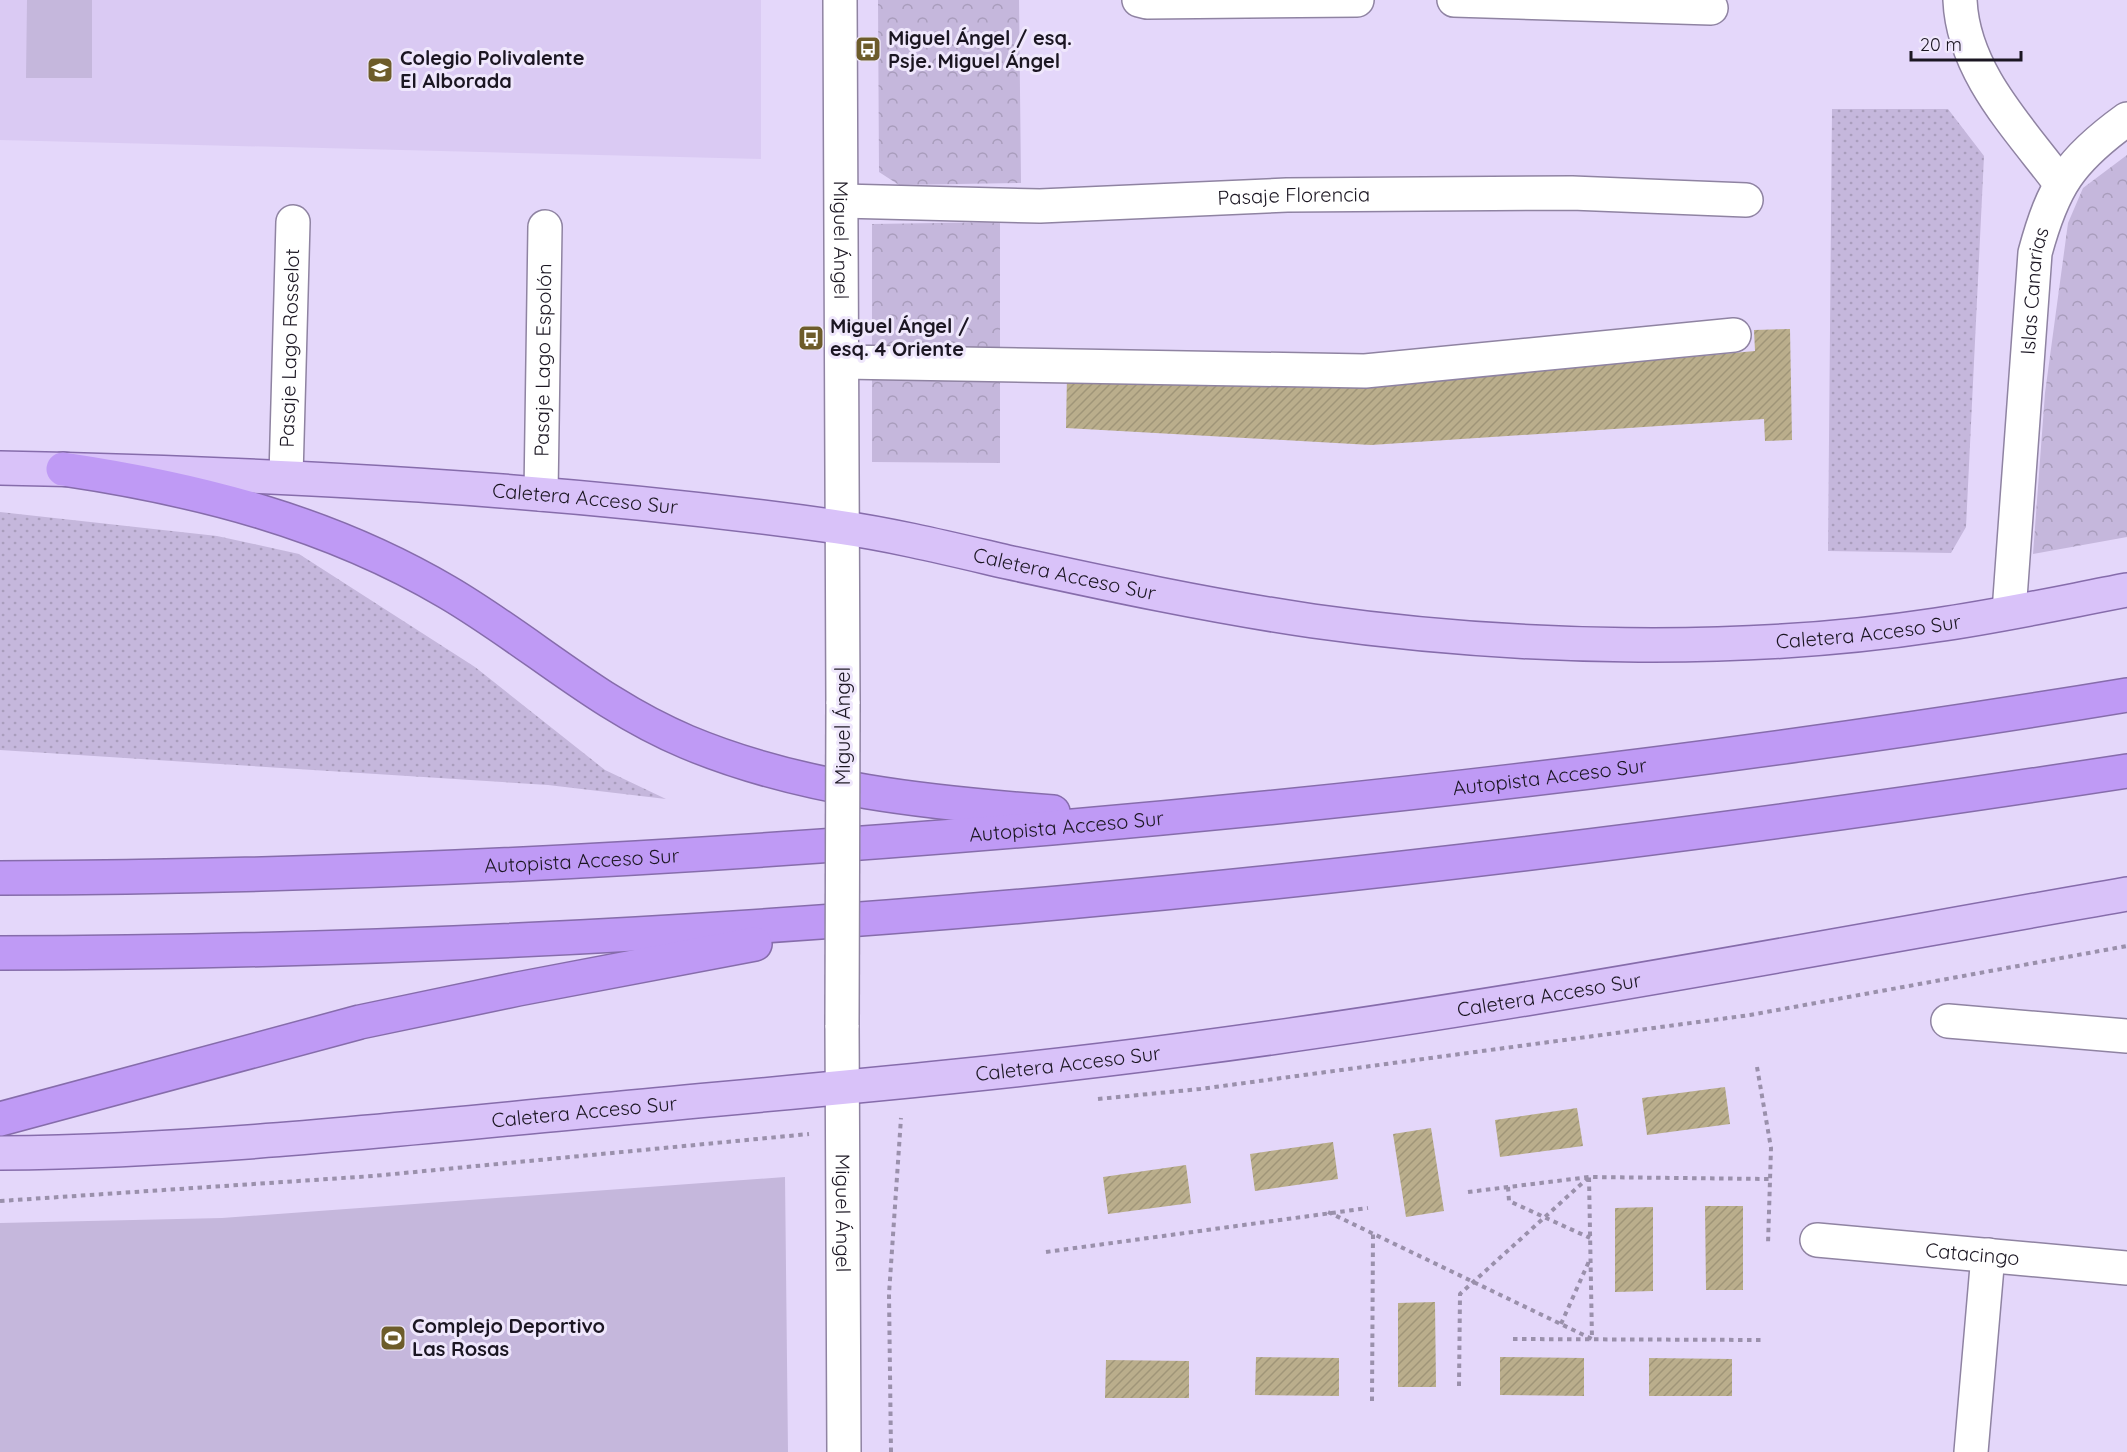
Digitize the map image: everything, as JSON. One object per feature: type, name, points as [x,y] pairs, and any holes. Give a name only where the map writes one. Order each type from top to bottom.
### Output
[{"type":"highway","points":[[63,469],[139,480],[214,496],[289,519],[349,542],[450,593],[563,672],[636,718],[688,742],[739,761],[826,783],[930,800],[1084,814],[1178,817]]},
{"type":"highway","name":"Autopista Acceso Sur","points":[[0,878],[315,873],[500,866],[919,839],[1178,817],[1578,775],[1959,723],[2127,695]]},
{"type":"highway","points":[[0,953],[297,949],[503,942],[915,914],[1192,890],[1469,861],[1870,810],[2127,771]]},
{"type":"highway","points":[[0,1119],[279,1043],[432,1006],[915,914]]},
{"type":"main road","name":"Caletera Acceso Sur","points":[[0,468],[286,476],[541,495],[843,528],[1219,606],[1317,622],[1418,633],[1618,643],[1718,643],[1862,634],[1935,625],[2127,591]]},
{"type":"main road","name":"Caletera Acceso Sur","points":[[0,1153],[160,1149],[286,1140],[903,1082],[1179,1051],[1377,1023],[2127,894]]},
{"type":"street","name":"Miguel Ángel","points":[[840,0],[843,362],[844,1452]]},
{"type":"street","points":[[1139,0],[1158,2],[1358,0]]},
{"type":"street","points":[[1454,0],[1711,8]]},
{"type":"street","points":[[1960,0],[1964,32],[1980,73],[2060,183]]},
{"type":"street","name":"Islas Canarias","points":[[2009,612],[2036,253],[2043,222],[2060,183],[2082,157],[2127,119]]},
{"type":"street","name":"Pasaje Florencia","points":[[842,201],[1040,206],[1287,195],[1572,193],[1746,200]]},
{"type":"street","name":"Pasaje Lago Rosselot","points":[[286,476],[292,222]]},
{"type":"street","name":"Pasaje Lago Espolón","points":[[541,495],[545,227]]},
{"type":"street","points":[[843,362],[1365,371],[1734,335]]},
{"type":"street","points":[[1948,1022],[2127,1036]]},
{"type":"street","name":"Catacingo","points":[[1817,1240],[2127,1268]]},
{"type":"street","points":[[1971,1452],[1988,1256]]},
{"type":"path","points":[[1757,1067],[1771,1148],[1768,1244]]},
{"type":"path","points":[[891,1452],[889,1294],[903,1082]]},
{"type":"path","points":[[1468,1192],[1589,1177],[1770,1179]]},
{"type":"path","points":[[1459,1386],[1460,1294],[1589,1177]]},
{"type":"path","points":[[1589,1177],[1592,1339]]},
{"type":"path","points":[[1508,1187],[1509,1201],[1590,1238]]},
{"type":"path","points":[[1046,1252],[1368,1208]]},
{"type":"path","points":[[1328,1212],[1592,1339]]},
{"type":"path","points":[[1372,1401],[1373,1234]]},
{"type":"path","points":[[1561,1324],[1591,1257]]},
{"type":"path","points":[[1513,1338],[1763,1340]]},
{"type":"shaded area","name":"Colegio Polivalente El Alborada","points":[[0,0],[761,0],[761,159],[0,140]]},
{"type":"green space","points":[[27,0],[92,0],[92,78],[26,78]]},
{"type":"green space","points":[[878,0],[1019,0],[1021,183],[899,185],[879,172]]},
{"type":"green space","points":[[1832,109],[1948,109],[1984,156],[1966,527],[1951,553],[1828,551]]},
{"type":"green space","points":[[2127,155],[2127,537],[2033,554],[2045,393],[2068,223],[2083,188]]},
{"type":"green space","points":[[1000,222],[1000,463],[872,462],[872,224]]},
{"type":"green space","points":[[0,512],[217,536],[299,554],[475,667],[605,770],[666,799],[548,785],[0,750]]},
{"type":"green space","name":"Complejo Deportivo Las Rosas","points":[[785,1177],[788,1452],[0,1452],[0,1223],[222,1218]]},
{"type":"building","points":[[1790,329],[1792,440],[1765,441],[1764,419],[1371,445],[1066,428],[1067,375],[1371,386],[1755,351],[1754,330]]},
{"type":"building","points":[[1725,1087],[1730,1124],[1647,1135],[1642,1098]]},
{"type":"building","points":[[1577,1108],[1583,1146],[1500,1157],[1495,1120]]},
{"type":"building","points":[[1431,1128],[1444,1211],[1406,1217],[1393,1134]]},
{"type":"building","points":[[1333,1142],[1338,1179],[1255,1191],[1250,1154]]},
{"type":"building","points":[[1186,1165],[1191,1203],[1108,1214],[1103,1177]]},
{"type":"building","points":[[1705,1206],[1743,1206],[1743,1290],[1706,1290]]},
{"type":"building","points":[[1653,1207],[1653,1291],[1615,1292],[1615,1208]]},
{"type":"building","points":[[1435,1302],[1436,1387],[1398,1387],[1398,1303]]},
{"type":"building","points":[[1256,1357],[1339,1358],[1339,1396],[1255,1395]]},
{"type":"building","points":[[1500,1357],[1584,1358],[1584,1396],[1500,1395]]},
{"type":"building","points":[[1649,1358],[1732,1359],[1732,1396],[1649,1396]]},
{"type":"building","points":[[1106,1360],[1189,1361],[1189,1398],[1105,1398]]},
{"type":"place","name":"Miguel Ángel / esq. Psje. Miguel Ángel","points":[[868,49]]},
{"type":"place","name":"Colegio Polivalente El Alborada","points":[[380,70]]},
{"type":"place","name":"Miguel Ángel / esq. 4 Oriente","points":[[811,338]]},
{"type":"place","name":"Complejo Deportivo Las Rosas","points":[[393,1338]]}]
